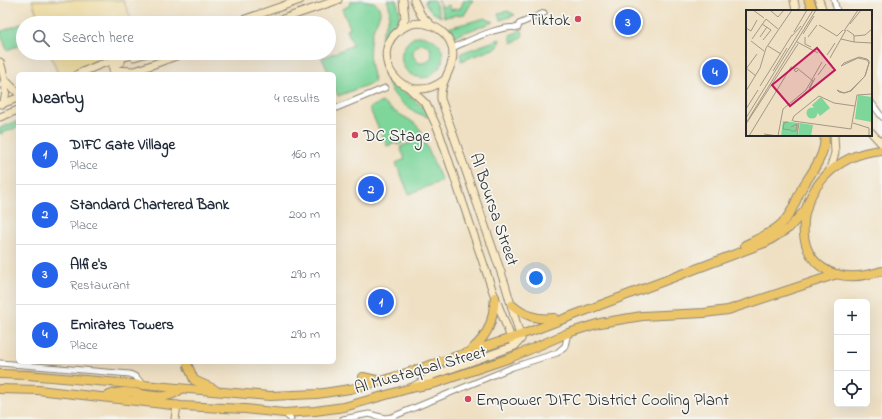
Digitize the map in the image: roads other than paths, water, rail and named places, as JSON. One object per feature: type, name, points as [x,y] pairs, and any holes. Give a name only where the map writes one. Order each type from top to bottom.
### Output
[{"type":"highway","points":[[809,0],[813,10]]},
{"type":"main road","points":[[733,255],[742,247],[775,229],[788,216],[802,189],[817,166],[822,153],[825,136]]},
{"type":"main road","points":[[882,150],[847,159],[829,172],[816,189],[807,208],[802,226],[807,250],[821,266],[837,274],[856,276],[882,271]]},
{"type":"main road","name":"Al Mustaqbal Street","points":[[0,374],[28,375],[270,396],[300,396],[339,391],[382,381],[466,353],[733,255],[779,236],[796,222],[807,208]]},
{"type":"main road","name":"Al Mustaqbal Street","points":[[0,389],[38,390],[176,406],[245,409],[288,416],[344,407],[411,388],[436,383],[524,352],[568,333],[600,323],[629,317],[704,313],[728,310],[837,274]]},
{"type":"main road","points":[[466,353],[482,339],[490,327],[495,297]]},
{"type":"main road","points":[[512,306],[524,314],[534,318],[563,318]]},
{"type":"main road","points":[[188,366],[194,380],[218,392]]},
{"type":"main road","points":[[363,377],[382,381]]},
{"type":"main road","points":[[106,398],[113,394],[122,392],[168,397],[173,396],[181,389]]},
{"type":"street","points":[[254,16],[300,0]]},
{"type":"street","points":[[291,16],[338,0]]},
{"type":"street","points":[[403,1],[405,18],[389,44],[386,59],[391,73],[396,80],[409,88],[428,89],[444,80],[452,65],[452,48],[444,34],[421,15],[414,0]]},
{"type":"street","points":[[794,0],[796,10]]},
{"type":"street","points":[[819,0],[823,10]]},
{"type":"street","points":[[834,0],[837,10]]},
{"type":"street","points":[[452,48],[512,27],[518,28],[519,24],[544,13]]},
{"type":"street","points":[[399,30],[415,23],[433,26]]},
{"type":"street","points":[[85,71],[115,60]]},
{"type":"street","points":[[126,60],[114,64],[112,68],[115,71],[126,69],[134,71],[165,60]]},
{"type":"street","points":[[0,62],[6,81],[6,93],[1,104]]},
{"type":"street","points":[[85,71],[95,72]]},
{"type":"street","name":"Al Boursa Street","points":[[444,80],[441,94],[442,104],[521,334]]},
{"type":"street","points":[[6,81],[16,91]]},
{"type":"street","points":[[336,109],[385,88]]},
{"type":"street","name":"Al Boursa Street","points":[[409,88],[426,104],[438,129],[495,297],[515,346]]},
{"type":"street","points":[[1,104],[16,99]]},
{"type":"street","points":[[872,103],[882,117]]},
{"type":"street","points":[[0,117],[16,111]]},
{"type":"street","points":[[872,133],[882,144]]},
{"type":"street","points":[[829,172],[835,153],[834,136]]},
{"type":"street","points":[[343,419],[369,414],[385,418],[392,417],[513,367],[557,353],[565,346],[568,333]]},
{"type":"street","points":[[411,388],[433,375],[515,346],[520,342],[521,334]]},
{"type":"street","points":[[515,346],[524,352]]},
{"type":"street","points":[[0,363],[130,374],[136,377],[143,386]]},
{"type":"street","points":[[176,406],[176,419]]},
{"type":"place","name":"Tiktok","points":[[578,19]]},
{"type":"place","name":"Alfie's","points":[[628,22]]},
{"type":"place","name":"Emirates Towers","points":[[715,72]]},
{"type":"place","name":"DC Stage","points":[[355,135]]},
{"type":"place","name":"Standard Chartered Bank","points":[[371,189]]},
{"type":"place","name":"DIFC Gate Village","points":[[381,302]]},
{"type":"place","name":"Empower DIFC District Cooling Plant","points":[[468,399]]}]
